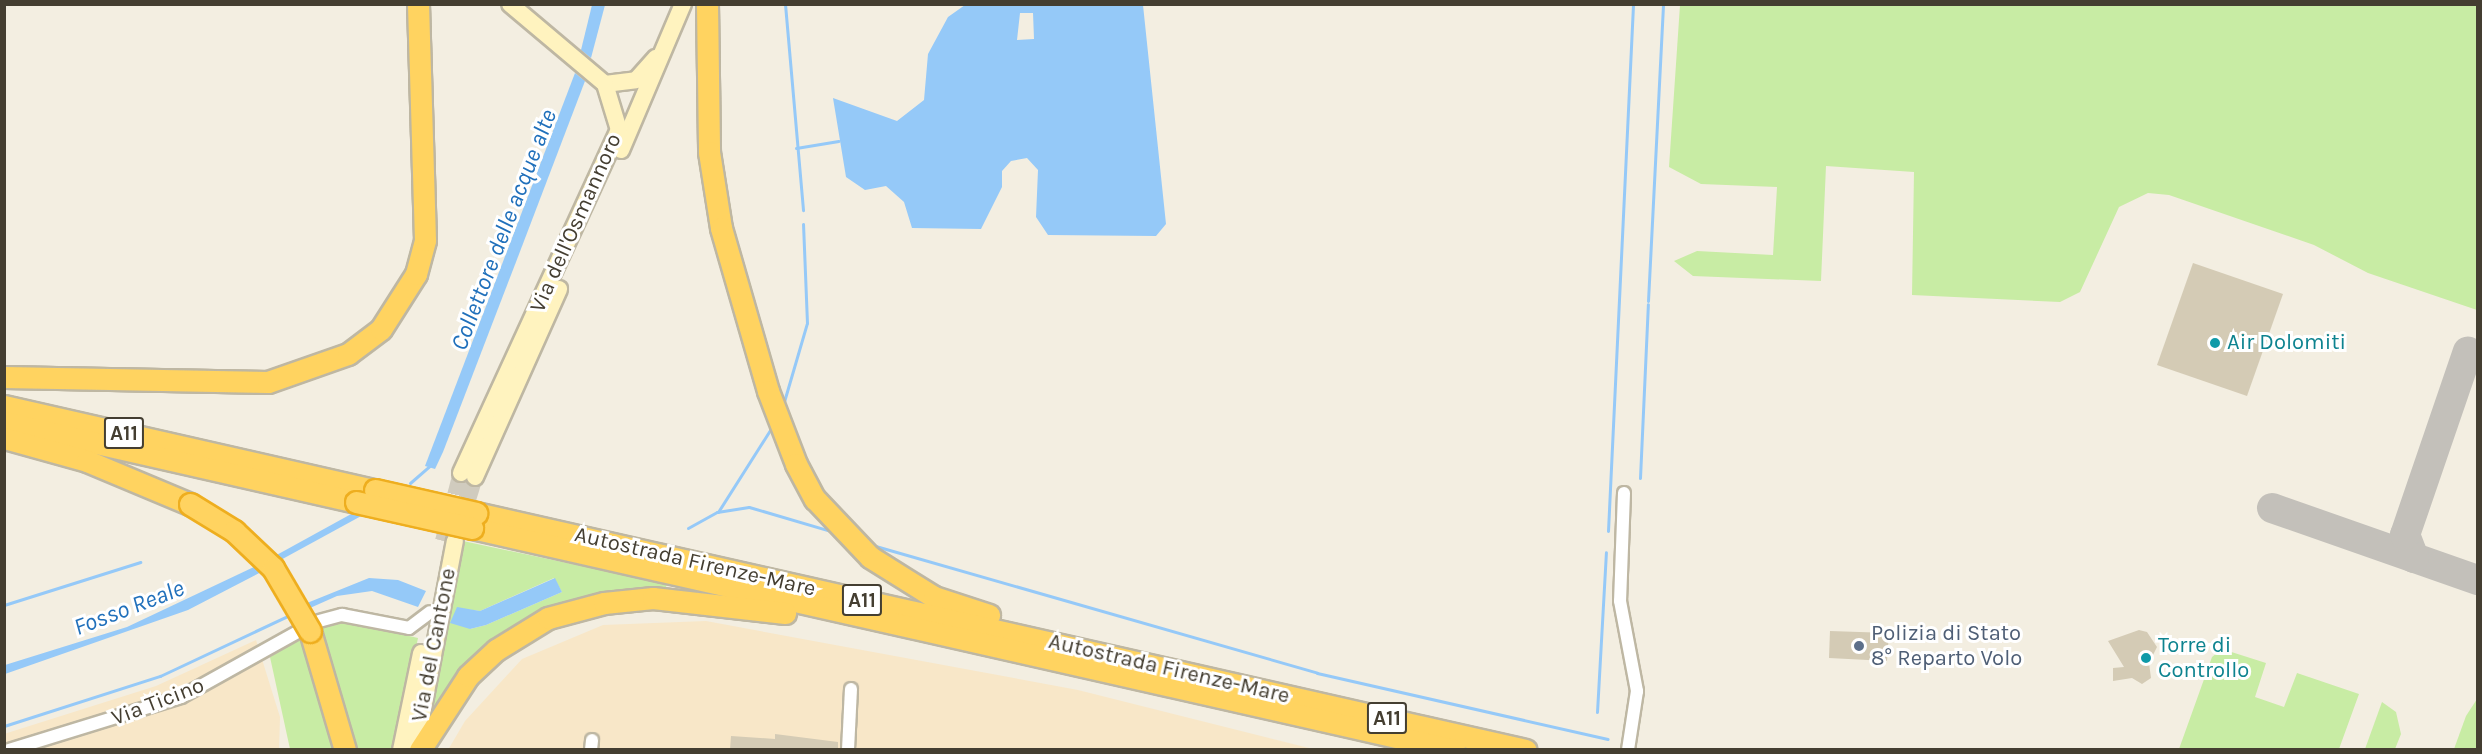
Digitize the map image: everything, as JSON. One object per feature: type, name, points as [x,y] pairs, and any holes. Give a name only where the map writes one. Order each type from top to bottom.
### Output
[{"type":"highway","points":[[4,377],[268,382],[348,354],[381,329],[416,274],[425,240],[418,4]]},
{"type":"highway","points":[[707,4],[709,152],[727,251],[792,455],[815,499],[870,557],[898,578],[955,605],[1248,686]]},
{"type":"highway","name":"Autostrada Firenze-Mare","points":[[4,406],[375,490],[474,521],[972,641],[1454,750]]},
{"type":"highway","name":"Autostrada Firenze-Mare","points":[[4,422],[356,502],[474,521],[1248,686],[1526,750]]},
{"type":"highway","points":[[4,438],[87,460],[190,504],[234,531],[267,562],[309,628],[345,750]]},
{"type":"highway","points":[[420,750],[451,696],[496,650],[533,625],[584,607],[653,598],[705,600],[972,641]]},
{"type":"main road","name":"Via dell'Osmannoro","points":[[510,4],[605,84],[619,120],[617,141],[468,475],[680,11]]},
{"type":"main road","points":[[605,84],[642,76],[680,11]]},
{"type":"main road","name":"Via del Cantone","points":[[401,750],[430,612],[449,541],[415,750]]},
{"type":"street","points":[[1624,493],[1620,600],[1637,691],[1629,744]]},
{"type":"street","name":"Via Ticino","points":[[9,750],[181,697],[309,628],[342,615],[409,628],[420,625],[430,612]]},
{"type":"street","points":[[848,750],[851,688]]},
{"type":"shaded area","points":[[706,621],[1078,690],[1313,749],[448,750],[465,721],[522,659],[603,625]]},
{"type":"shaded area","points":[[256,640],[280,717],[279,749],[5,749],[4,734],[156,686]]},
{"type":"green space","points":[[1680,5],[2477,5],[2477,310],[2368,273],[2314,245],[2169,195],[2148,193],[2119,207],[2080,292],[2060,302],[1912,295],[1914,172],[1826,166],[1821,281],[1693,276],[1674,261],[1697,251],[1773,255],[1777,187],[1701,184],[1669,167]]},
{"type":"green space","points":[[463,541],[667,584],[666,587],[595,597],[460,673],[428,715]],"holes":[[[554,578],[562,592],[486,625],[470,629],[457,608],[480,611]]]},
{"type":"green space","points":[[336,619],[418,638],[395,749],[352,749],[318,627]]},
{"type":"green space","points":[[303,637],[339,749],[290,749],[270,657]]},
{"type":"green space","points":[[2222,649],[2266,663],[2255,697],[2284,707],[2297,673],[2359,694],[2339,749],[2179,749],[2212,657]]},
{"type":"green space","points":[[2477,699],[2477,749],[2454,749],[2466,716]]},
{"type":"green space","points":[[2382,702],[2396,712],[2401,734],[2395,749],[2365,749]]},
{"type":"water","points":[[592,5],[605,5],[591,58],[581,50]]},
{"type":"water","points":[[965,5],[1143,5],[1166,224],[1156,236],[1048,235],[1036,217],[1038,170],[1027,158],[1011,161],[1002,171],[1002,187],[981,229],[912,228],[904,202],[886,186],[865,190],[846,177],[833,98],[897,121],[924,100],[928,54],[948,17]],"holes":[[[1020,13],[1033,13],[1034,39],[1017,40]]]},
{"type":"water","points":[[575,73],[585,81],[516,262],[443,452],[435,469],[425,466]]},
{"type":"water","points":[[353,513],[363,515],[277,562],[273,557]]},
{"type":"water","points":[[260,564],[265,570],[188,610],[5,674],[5,665],[127,627]]},
{"type":"water","points":[[369,578],[398,580],[426,591],[418,607],[372,591],[337,596],[310,608],[307,603]]},
{"type":"water","points":[[555,578],[562,592],[486,625],[470,629],[450,623],[457,607],[480,611]]},
{"type":"building","name":"Air Dolomiti","points":[[2193,263],[2283,294],[2247,396],[2157,365]]},
{"type":"building","name":"Torre di Controllo","points":[[2139,630],[2147,632],[2157,647],[2149,663],[2151,678],[2142,684],[2132,678],[2113,681],[2113,668],[2124,667],[2108,641]]},
{"type":"building","name":"Polizia di Stato 8° Reparto Volo","points":[[1830,631],[1889,633],[1887,661],[1829,658]]},
{"type":"building","points":[[775,734],[838,742],[838,750],[730,750],[731,736],[775,739]]},
{"type":"waterway","points":[[785,4],[803,210]]},
{"type":"waterway","points":[[1608,531],[1633,4]]},
{"type":"waterway","points":[[1648,301],[1663,4]]},
{"type":"waterway","points":[[796,148],[838,141]]},
{"type":"waterway","points":[[783,405],[807,323],[803,224]]},
{"type":"waterway","points":[[1640,478],[1648,304]]},
{"type":"waterway","points":[[718,512],[772,427]]},
{"type":"waterway","name":"Fosso Reale","points":[[410,483],[431,465]]},
{"type":"waterway","points":[[688,528],[717,512],[749,507],[834,532]]},
{"type":"waterway","points":[[872,545],[1317,673],[1608,739]]},
{"type":"waterway","points":[[1597,712],[1606,552]]},
{"type":"waterway","points":[[4,605],[140,562]]},
{"type":"waterway","points":[[4,726],[160,676],[292,614]]},
{"type":"taxiway","points":[[2414,558],[2405,535],[2468,351]]},
{"type":"taxiway","points":[[2272,508],[2478,580]]},
{"type":"tunnel","points":[[443,541],[461,473]]},
{"type":"tunnel","points":[[461,522],[475,477]]},
{"type":"place","name":"Air Dolomiti","points":[[2215,343]]},
{"type":"place","name":"Polizia di Stato 8° Reparto Volo","points":[[1859,646]]},
{"type":"place","name":"Torre di Controllo","points":[[2146,658]]},
{"type":"water label","name":"Collettore delle acque alte","points":[[504,230]]}]
